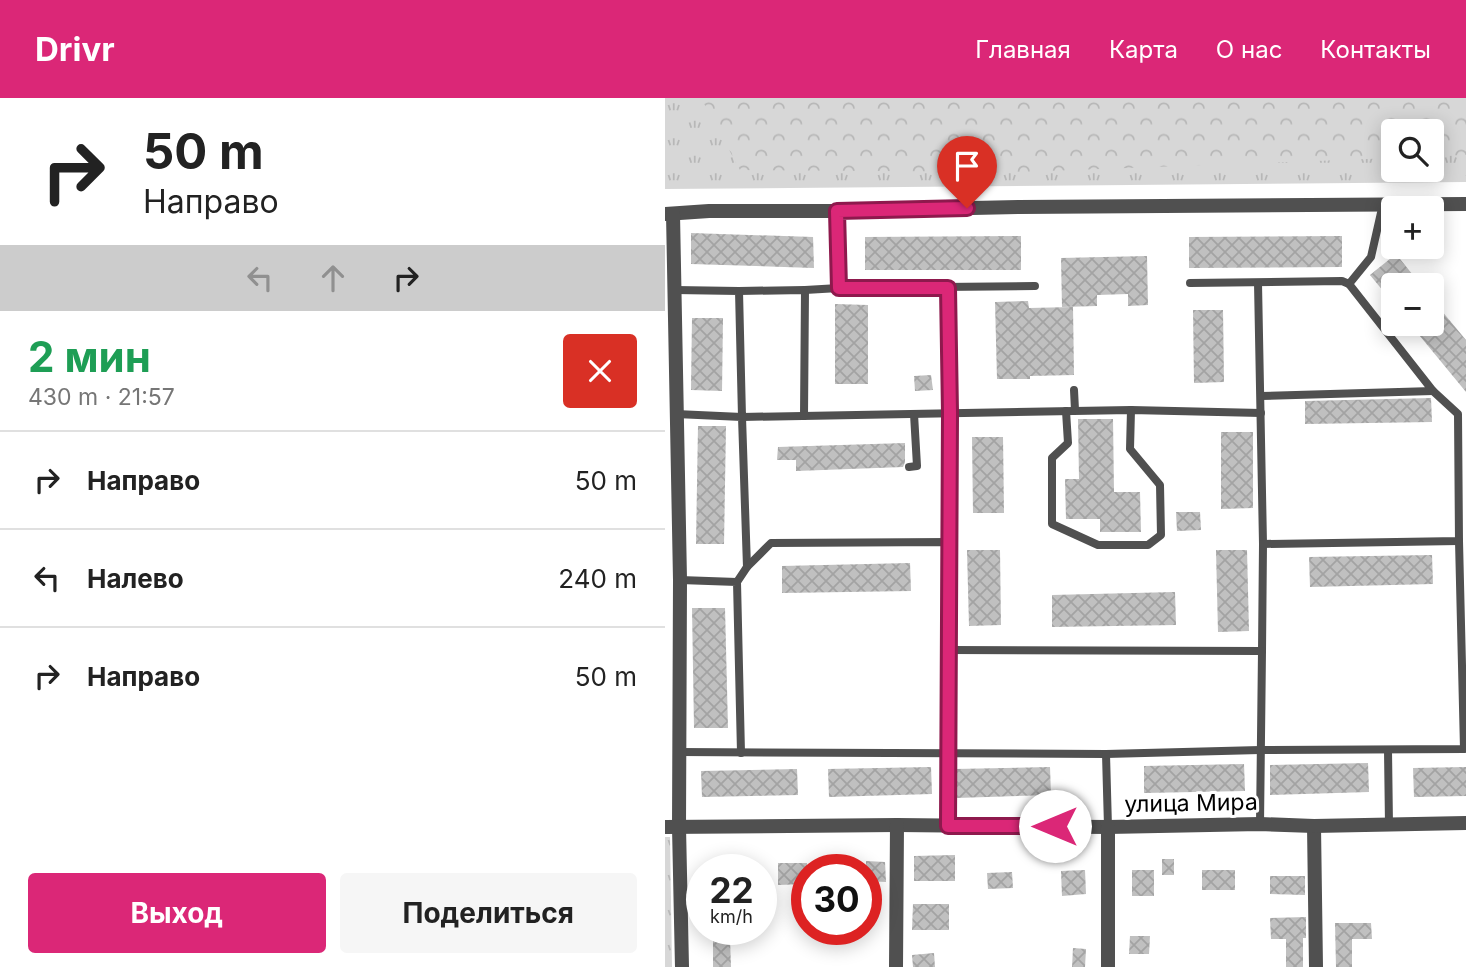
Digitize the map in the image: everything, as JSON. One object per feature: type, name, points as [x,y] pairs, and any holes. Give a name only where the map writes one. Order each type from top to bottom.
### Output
[{"type":"street","points":[[682,967],[672,827],[679,752],[680,580],[675,290],[669,214],[1019,206],[1381,204]]},
{"type":"street","points":[[1444,204],[1466,204]]},
{"type":"street","name":"улица Мира","points":[[672,827],[1314,826],[1466,823]]},
{"type":"street","points":[[896,967],[897,825]]},
{"type":"street","points":[[1314,826],[1316,967]]},
{"type":"street","points":[[1108,827],[1108,967]]},
{"type":"lane","points":[[837,211],[839,288]]},
{"type":"lane","points":[[1349,284],[1371,257],[1381,213]]},
{"type":"lane","points":[[679,752],[1106,754],[1464,749],[1458,414],[1433,391],[1349,284],[1342,281],[1190,283]]},
{"type":"lane","points":[[1258,283],[1263,544],[1260,824]]},
{"type":"lane","points":[[675,290],[1035,286]]},
{"type":"lane","points":[[948,288],[948,826]]},
{"type":"lane","points":[[804,416],[805,290]]},
{"type":"lane","points":[[739,291],[747,567]]},
{"type":"lane","points":[[1074,390],[1068,443],[1052,458],[1052,524],[1098,545],[1149,545],[1161,535],[1160,485],[1130,449],[1131,410]]},
{"type":"lane","points":[[1261,396],[1433,391]]},
{"type":"lane","points":[[676,414],[742,417],[1131,410],[1261,413]]},
{"type":"lane","points":[[909,467],[917,466],[914,414]]},
{"type":"lane","points":[[1263,544],[1459,541]]},
{"type":"lane","points":[[741,753],[737,582],[747,567],[771,543],[949,542]]},
{"type":"lane","points":[[680,580],[737,582]]},
{"type":"lane","points":[[949,650],[1262,650]]},
{"type":"lane","points":[[1388,750],[1389,825]]},
{"type":"lane","points":[[1106,754],[1108,827]]},
{"type":"green space","points":[[665,98],[1466,98],[1466,182],[665,189]]},
{"type":"green space","points":[[701,98],[1466,98],[1466,155],[1444,156],[1444,119],[1381,119],[1381,158],[1021,172],[740,170]]},
{"type":"green space","points":[[665,837],[670,837],[672,967],[665,967]]},
{"type":"building","points":[[691,233],[813,237],[814,268],[691,264]]},
{"type":"building","points":[[1021,236],[1021,270],[865,270],[865,237]]},
{"type":"building","points":[[1342,236],[1342,267],[1189,268],[1189,237]]},
{"type":"building","points":[[1147,256],[1148,305],[1128,306],[1128,294],[1097,295],[1097,306],[1062,307],[1061,258]]},
{"type":"building","points":[[1390,259],[1400,259],[1411,273],[1381,273],[1381,288],[1370,275]]},
{"type":"building","points":[[1028,301],[1029,308],[1073,307],[1074,375],[997,379],[995,302]]},
{"type":"building","points":[[835,304],[868,305],[868,384],[835,384]]},
{"type":"building","points":[[1193,310],[1223,310],[1224,382],[1194,383]]},
{"type":"building","points":[[1444,314],[1466,340],[1466,392],[1420,336],[1444,336]]},
{"type":"building","points":[[692,318],[723,318],[722,391],[691,390]]},
{"type":"building","points":[[931,375],[933,390],[915,391],[914,376]]},
{"type":"building","points":[[1431,398],[1432,422],[1305,424],[1305,401]]},
{"type":"building","points":[[1078,419],[1113,419],[1114,492],[1140,492],[1141,532],[1100,532],[1100,519],[1066,519],[1065,479],[1079,479]]},
{"type":"building","points":[[698,426],[726,426],[724,544],[696,544]]},
{"type":"building","points":[[1221,432],[1253,432],[1253,508],[1221,509]]},
{"type":"building","points":[[972,437],[1003,437],[1004,513],[973,513]]},
{"type":"building","points":[[905,443],[903,467],[796,471],[796,460],[777,460],[778,447]]},
{"type":"building","points":[[1176,512],[1200,512],[1201,530],[1177,531]]},
{"type":"building","points":[[967,550],[1000,550],[1001,625],[969,626]]},
{"type":"building","points":[[1216,550],[1247,550],[1249,631],[1218,632]]},
{"type":"building","points":[[1432,555],[1433,584],[1310,587],[1309,557]]},
{"type":"building","points":[[910,563],[911,591],[782,593],[782,566]]},
{"type":"building","points":[[1175,592],[1176,625],[1052,627],[1052,595]]},
{"type":"building","points":[[692,608],[725,608],[728,728],[694,728]]},
{"type":"building","points":[[1368,763],[1369,792],[1270,795],[1270,765]]},
{"type":"building","points":[[1244,764],[1245,791],[1144,793],[1144,766]]},
{"type":"building","points":[[931,767],[932,794],[829,797],[828,769]]},
{"type":"building","points":[[1050,767],[1051,795],[956,798],[955,769]]},
{"type":"building","points":[[1466,767],[1466,796],[1414,797],[1413,768]]},
{"type":"building","points":[[797,769],[798,795],[702,797],[701,771]]},
{"type":"building","points":[[955,855],[955,881],[914,881],[914,856]]},
{"type":"building","points":[[1162,859],[1174,859],[1174,875],[1162,875]]},
{"type":"building","points":[[882,862],[885,862],[886,882],[882,882]]},
{"type":"building","points":[[778,863],[791,863],[791,885],[778,885]]},
{"type":"building","points":[[1085,870],[1086,894],[1062,896],[1061,871]]},
{"type":"building","points":[[1132,870],[1154,870],[1154,896],[1132,896]]},
{"type":"building","points":[[1202,870],[1235,870],[1235,890],[1202,890]]},
{"type":"building","points":[[1012,872],[1013,888],[988,889],[987,873]]},
{"type":"building","points":[[1270,876],[1305,876],[1305,895],[1270,894]]},
{"type":"building","points":[[913,904],[949,904],[949,930],[912,930]]},
{"type":"building","points":[[1306,917],[1303,967],[1286,967],[1286,939],[1271,939],[1270,918]]},
{"type":"building","points":[[1335,923],[1371,923],[1372,939],[1352,939],[1352,967],[1336,967]]},
{"type":"building","points":[[1130,936],[1150,936],[1149,954],[1129,954]]},
{"type":"building","points":[[713,945],[730,945],[731,967],[713,967]]},
{"type":"building","points":[[1073,948],[1086,949],[1085,967],[1072,967]]},
{"type":"building","points":[[934,953],[935,967],[913,967],[912,955]]},
{"type":"route","points":[[967,208],[837,211],[839,288],[948,288],[948,826],[1055,826]]}]
